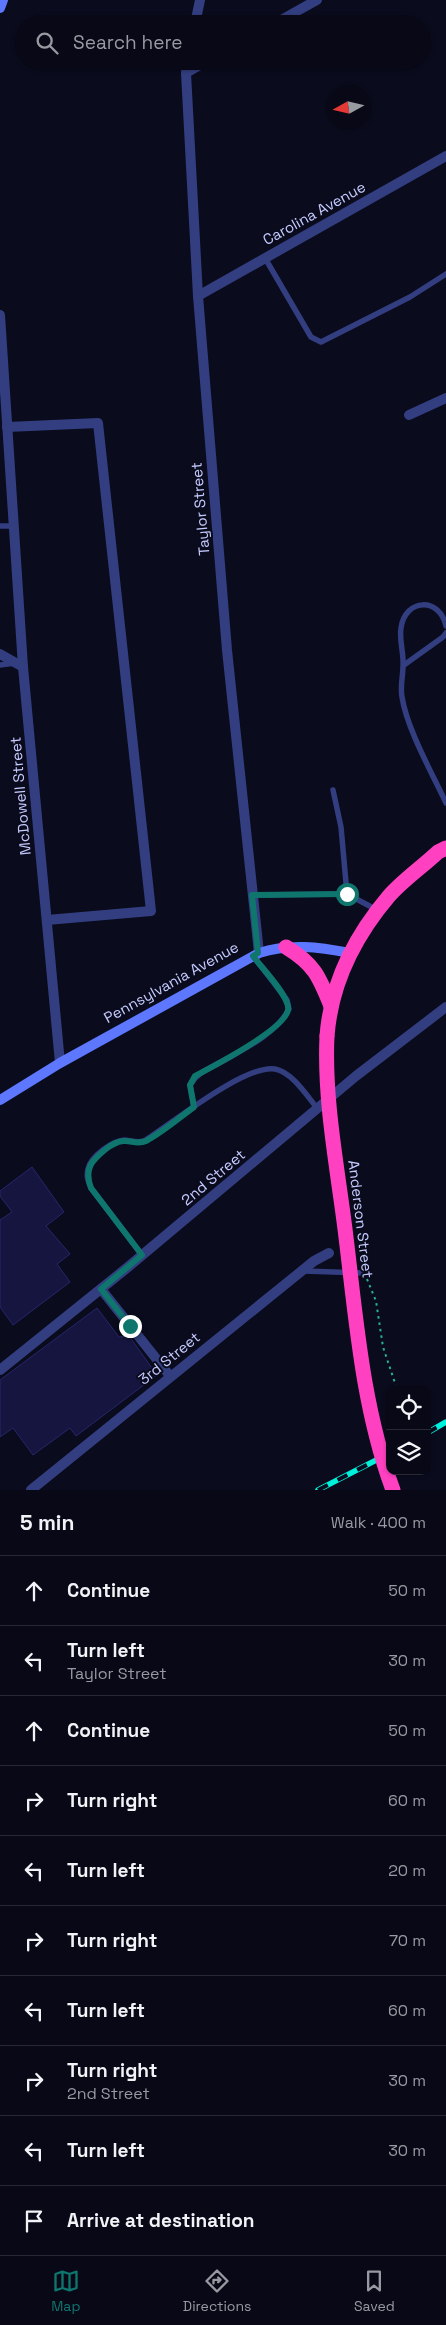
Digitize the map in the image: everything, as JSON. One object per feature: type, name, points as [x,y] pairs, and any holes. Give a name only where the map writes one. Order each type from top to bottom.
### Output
[{"type":"highway","points":[[350,953],[389,896],[446,848]]},
{"type":"highway","points":[[286,947],[311,964],[321,979],[331,1006]]},
{"type":"highway","name":"Anderson Street","points":[[350,953],[331,1006],[327,1036],[329,1104],[365,1388],[375,1434],[393,1490]]},
{"type":"main road","points":[[0,8],[3,0]]},
{"type":"main road","name":"Pennsylvania Avenue","points":[[0,1100],[60,1063],[256,955],[286,947],[306,946],[350,953]]},
{"type":"street","points":[[197,15],[200,0]]},
{"type":"street","points":[[290,15],[317,0]]},
{"type":"street","name":"Taylor Street","points":[[186,70],[198,296],[227,650],[252,895],[256,955]]},
{"type":"street","points":[[186,73],[191,70]]},
{"type":"street","name":"Carolina Avenue","points":[[198,296],[446,156]]},
{"type":"street","name":"McDowell Street","points":[[0,315],[1,353],[14,526],[19,665],[47,920],[60,1063]]},
{"type":"street","points":[[408,415],[446,398]]},
{"type":"street","points":[[7,427],[98,423],[151,911],[47,920]]},
{"type":"street","points":[[0,654],[19,665]]},
{"type":"street","name":"2nd Street","points":[[0,1370],[101,1289],[318,1108],[441,1014],[446,1007]]},
{"type":"street","name":"3rd Street","points":[[31,1490],[302,1271],[329,1253]]},
{"type":"street","points":[[101,1289],[170,1376]]},
{"type":"lane","points":[[265,258],[311,336],[320,342],[410,297],[446,274]]},
{"type":"lane","points":[[0,526],[14,526]]},
{"type":"lane","points":[[446,626],[435,609],[426,604],[415,606],[407,612],[401,626],[400,644],[404,665],[402,696],[407,714],[446,803]]},
{"type":"lane","points":[[404,665],[443,638],[446,632]]},
{"type":"lane","points":[[0,665],[19,665]]},
{"type":"lane","points":[[333,790],[341,827],[347,894]]},
{"type":"lane","points":[[252,895],[347,894],[379,910]]},
{"type":"lane","points":[[194,1107],[190,1085],[195,1076],[274,1028],[289,1010],[287,1000],[256,955]]},
{"type":"lane","points":[[142,1255],[91,1188],[87,1178],[88,1167],[95,1158],[114,1143],[125,1140],[134,1144],[144,1141],[194,1107],[240,1080],[263,1070],[276,1069],[289,1076],[318,1108]]},
{"type":"lane","points":[[302,1271],[363,1273]]},
{"type":"path","points":[[363,1273],[376,1301],[383,1347],[396,1385]]},
{"type":"building","points":[[32,1167],[64,1212],[46,1226],[70,1254],[57,1264],[70,1282],[13,1325],[0,1307],[0,1220],[12,1212],[0,1196],[0,1191]]},
{"type":"building","points":[[97,1308],[119,1337],[129,1336],[157,1375],[76,1436],[70,1428],[33,1455],[13,1428],[0,1437],[0,1380]]},
{"type":"railway","points":[[431,1431],[446,1422]]},
{"type":"railway","points":[[318,1490],[386,1455]]},
{"type":"route","points":[[130,1326],[101,1289],[142,1255],[91,1188],[87,1178],[88,1167],[95,1158],[114,1143],[125,1140],[134,1144],[144,1141],[194,1107],[190,1095],[190,1085],[195,1076],[231,1056],[274,1028],[285,1017],[289,1010],[287,1000],[253,956],[258,953],[252,895],[311,896],[347,894]]}]
